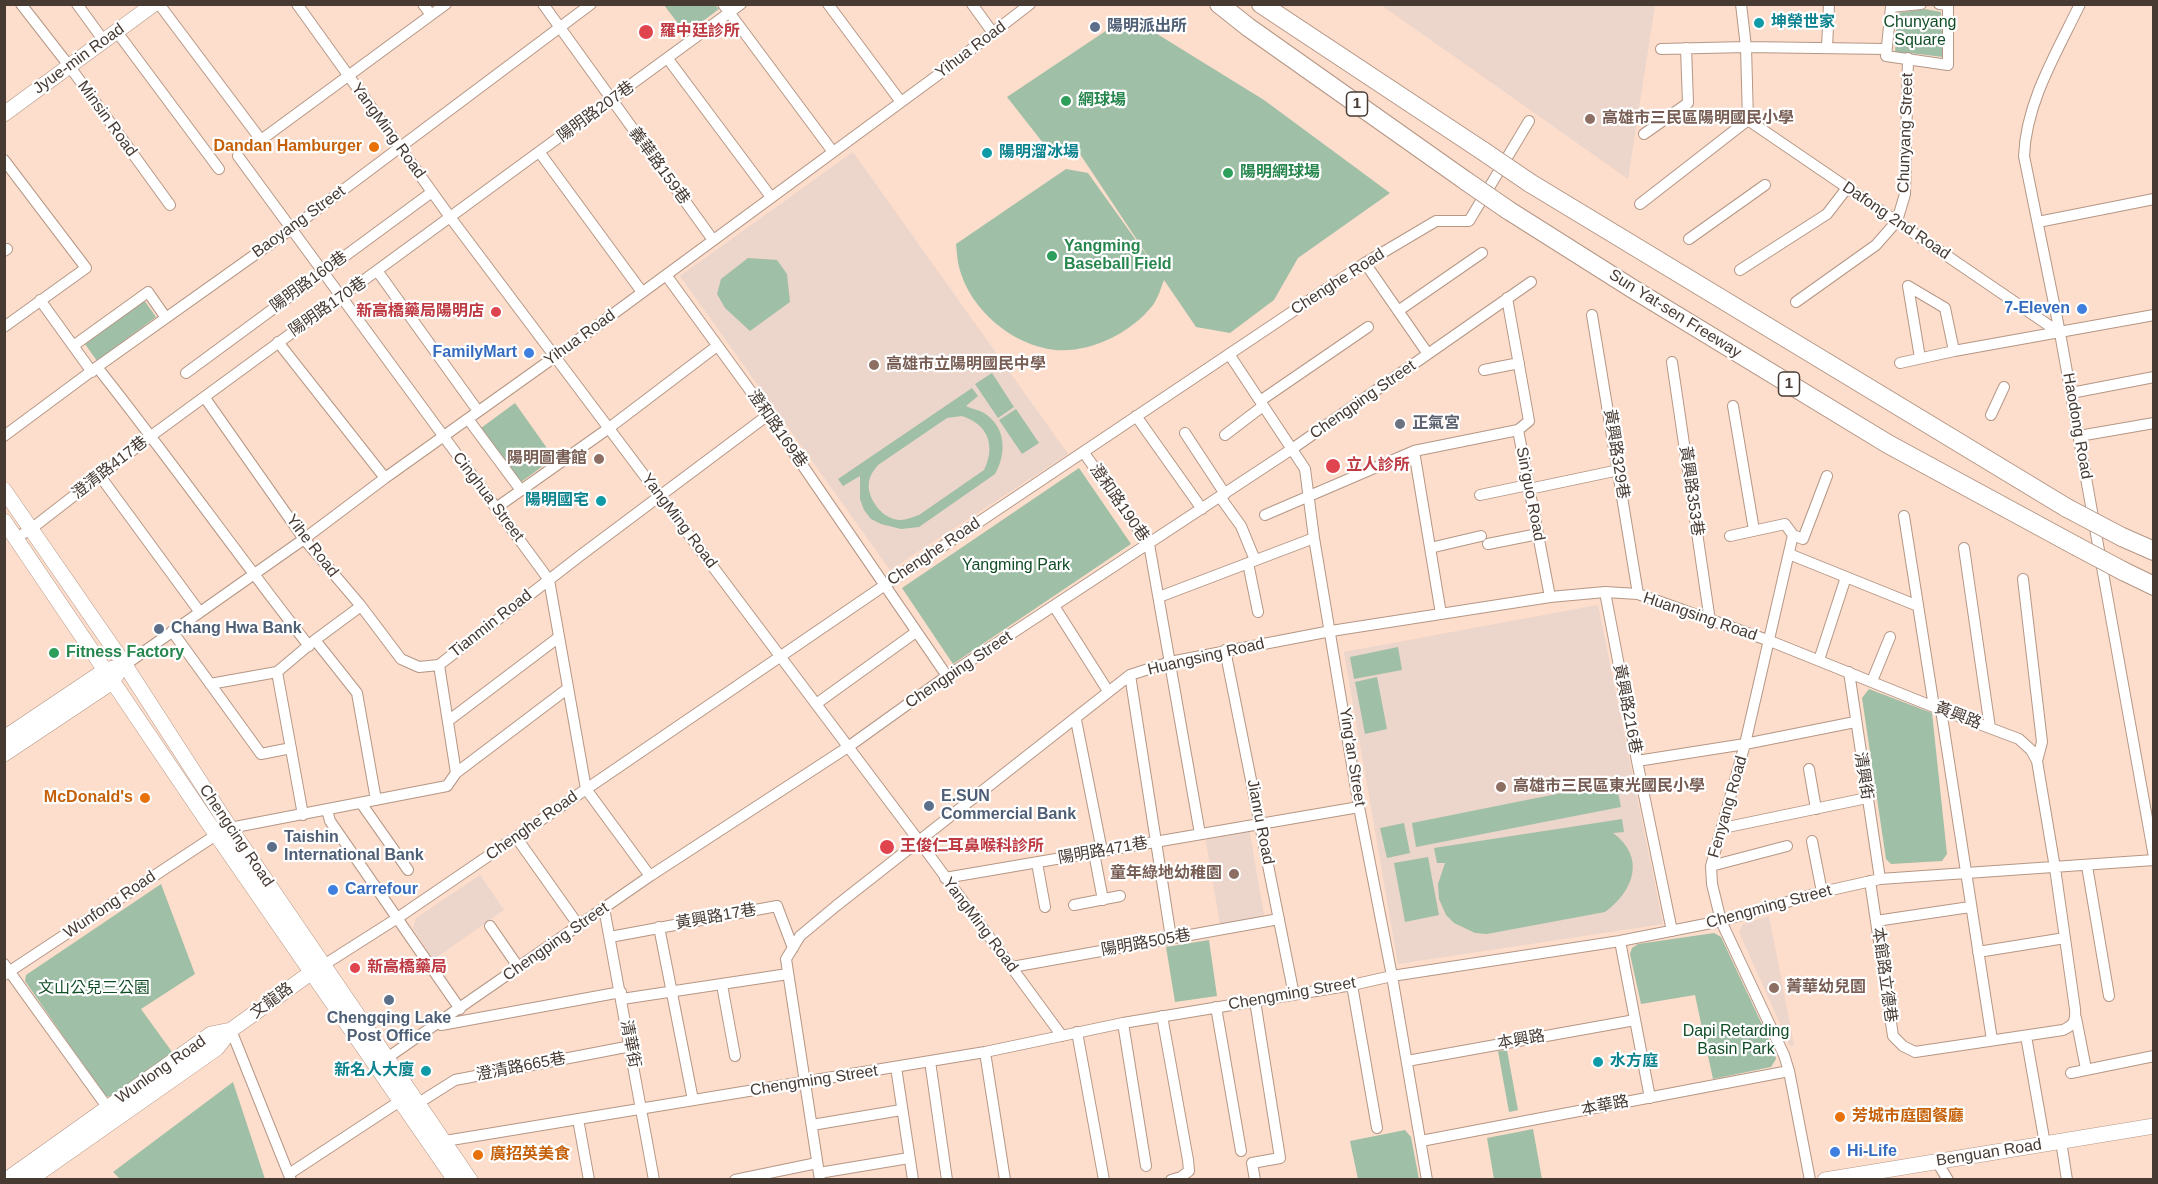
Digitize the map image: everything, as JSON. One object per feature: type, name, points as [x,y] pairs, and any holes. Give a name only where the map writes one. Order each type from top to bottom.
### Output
[{"type":"highway","points":[[1211,4],[1248,27]]},
{"type":"highway","name":"Sun Yat-sen Freeway","points":[[1219,4],[1248,27],[1508,210],[1642,295],[1888,444],[2154,586]]},
{"type":"highway","name":"1","points":[[1263,5],[1530,183],[2067,508],[2154,551]]},
{"type":"main road","name":"Jyue-min Road","points":[[4,114],[150,6]]},
{"type":"main road","name":"Chengcing Road","points":[[4,490],[125,665],[223,831]]},
{"type":"main road","name":"Chengcing Road","points":[[4,521],[108,676],[223,831],[437,1143],[470,1179]]},
{"type":"main road","points":[[4,738],[125,665]]},
{"type":"main road","points":[[4,754],[108,676]]},
{"type":"main road","name":"Chengcing Road","points":[[318,969],[387,1058],[417,1104],[455,1179]]},
{"type":"main road","name":"文龍路","points":[[231,1030],[318,969]]},
{"type":"main road","name":"Wunlong Road","points":[[29,1179],[211,1034],[231,1030]]},
{"type":"main road","name":"Wunlong Road","points":[[6,1179],[112,1114]]},
{"type":"main road","name":"Benguan Road","points":[[1825,1179],[1872,1176],[1937,1161],[2154,1126]]},
{"type":"street","name":"Minsin Road","points":[[21,4],[171,205]]},
{"type":"street","points":[[77,4],[104,41]]},
{"type":"street","name":"YangMing Road","points":[[297,4],[450,217],[660,495],[1062,1036]]},
{"type":"street","points":[[423,4],[431,15]]},
{"type":"street","points":[[150,6],[261,140],[446,4]]},
{"type":"street","name":"義華路159巷","points":[[543,4],[713,240]]},
{"type":"street","name":"Baoyang Street","points":[[4,436],[291,229],[591,4]]},
{"type":"street","name":"陽明路207巷","points":[[450,217],[668,59],[726,9],[741,4]]},
{"type":"street","points":[[828,4],[901,102]]},
{"type":"street","points":[[972,4],[993,33]]},
{"type":"street","name":"Yihua Road","points":[[125,665],[252,573],[304,539],[556,356],[1030,4]]},
{"type":"street","points":[[1640,204],[1748,120],[1746,47],[1741,4]]},
{"type":"street","points":[[1827,48],[1829,4]]},
{"type":"street","points":[[1661,49],[1746,47],[1886,49],[1891,7],[1921,4]]},
{"type":"street","name":"Chunyang Street","points":[[1886,49],[1886,56],[1948,65],[1948,5],[1939,4]]},
{"type":"street","name":"Haodong Road","points":[[2080,4],[2044,81],[2025,138],[2024,156],[2061,333],[2154,859]]},
{"type":"street","points":[[726,9],[833,152]]},
{"type":"street","points":[[117,32],[219,169]]},
{"type":"street","points":[[1644,134],[1688,103],[1686,48]]},
{"type":"street","name":"Chunyang Street","points":[[1796,302],[1876,245],[1896,221],[1905,194],[1908,58]]},
{"type":"street","points":[[668,59],[771,197]]},
{"type":"street","name":"Dafong 2nd Road","points":[[1748,120],[2061,333]]},
{"type":"street","name":"Chenghe Road","points":[[318,969],[396,919],[780,656],[1365,263],[1436,221],[1469,221],[1529,121]]},
{"type":"street","points":[[540,153],[642,292]]},
{"type":"street","name":"Cinghua Street","points":[[238,156],[549,580],[586,789],[650,876]]},
{"type":"street","points":[[4,160],[86,268],[4,327]]},
{"type":"street","points":[[1689,239],[1765,185]]},
{"type":"street","points":[[1740,270],[1827,214],[1847,188]]},
{"type":"street","name":"陽明路160巷","points":[[186,373],[432,192]]},
{"type":"street","points":[[2038,222],[2154,199]]},
{"type":"street","name":"陽明路170巷","points":[[206,398],[278,342],[378,272],[450,217]]},
{"type":"street","points":[[1398,311],[1482,253]]},
{"type":"street","points":[[1365,263],[1428,354]]},
{"type":"street","points":[[378,272],[478,411]]},
{"type":"street","name":"澄和路169巷","points":[[666,275],[768,415],[946,676]]},
{"type":"street","name":"Chengping Street","points":[[387,1058],[650,876],[848,747],[946,676],[1292,449],[1531,282]]},
{"type":"street","points":[[1920,358],[1908,286],[1945,308],[1954,351]]},
{"type":"street","points":[[73,346],[148,292],[166,318]]},
{"type":"street","points":[[1508,298],[1529,421],[1518,430]]},
{"type":"street","points":[[40,300],[73,346],[151,436],[252,573],[357,693],[376,800]]},
{"type":"street","name":"黃興路329巷","points":[[1592,315],[1638,594]]},
{"type":"street","points":[[1900,363],[2154,315]]},
{"type":"street","points":[[1225,435],[1261,404],[1368,327]]},
{"type":"street","points":[[278,342],[385,478]]},
{"type":"street","points":[[496,508],[609,428],[717,346]]},
{"type":"street","name":"Ying'an Street","points":[[1228,354],[1305,469],[1314,538],[1359,807],[1392,976],[1427,1179]]},
{"type":"street","name":"黃興路353巷","points":[[1672,362],[1710,621]]},
{"type":"street","points":[[1484,370],[1519,363]]},
{"type":"street","points":[[2071,393],[2154,377]]},
{"type":"street","points":[[1991,415],[2004,387]]},
{"type":"street","name":"澄清路417巷","points":[[16,538],[31,529],[151,436],[206,398]]},
{"type":"street","name":"Yihe Road","points":[[206,398],[304,539],[361,606],[401,658],[419,667],[439,665]]},
{"type":"street","points":[[1733,406],[1754,530]]},
{"type":"street","name":"Tianmin Road","points":[[456,773],[439,665],[768,415]]},
{"type":"street","points":[[1136,416],[1202,509]]},
{"type":"street","points":[[468,418],[520,489]]},
{"type":"street","points":[[2079,436],[2154,423]]},
{"type":"street","name":"Sin'guo Road","points":[[1265,515],[1414,451],[1518,430],[1550,597]]},
{"type":"street","points":[[1185,433],[1241,526],[1252,562],[1258,612]]},
{"type":"street","points":[[1414,451],[1441,614]]},
{"type":"street","name":"澄和路190巷","points":[[1084,453],[1149,544],[1200,834]]},
{"type":"street","points":[[1480,495],[1619,470]]},
{"type":"street","points":[[100,476],[200,611]]},
{"type":"street","points":[[1730,536],[1785,524],[1793,535],[1803,539],[1827,476]]},
{"type":"street","points":[[1904,516],[1992,1040]]},
{"type":"street","points":[[1430,548],[1538,534]]},
{"type":"street","name":"Fenyang Road","points":[[1793,535],[1745,744],[1711,866],[1721,921],[1784,1055],[1810,1179]]},
{"type":"street","points":[[1159,597],[1314,538]]},
{"type":"street","points":[[1964,548],[1990,728]]},
{"type":"street","points":[[1789,554],[1918,606]]},
{"type":"street","points":[[1819,660],[1846,577]]},
{"type":"street","points":[[2023,579],[2042,742],[2037,761],[2086,1070]]},
{"type":"street","name":"Huangsing Road","points":[[819,1172],[786,959],[800,936],[1130,675],[1170,662],[1331,631],[1550,597],[1605,592],[1638,594],[1770,641]]},
{"type":"street","name":"黃興路216巷","points":[[1605,592],[1672,931]]},
{"type":"street","points":[[210,684],[277,672],[361,606]]},
{"type":"street","points":[[1054,606],[1108,691]]},
{"type":"street","points":[[172,631],[261,754],[291,748]]},
{"type":"street","points":[[816,704],[916,632]]},
{"type":"street","points":[[448,721],[559,637]]},
{"type":"street","points":[[1872,681],[1890,637]]},
{"type":"street","name":"黃興路","points":[[1770,641],[2019,739],[2031,750],[2037,761]]},
{"type":"street","name":"Jianru Road","points":[[1225,650],[1294,994]]},
{"type":"street","points":[[277,672],[303,815]]},
{"type":"street","name":"清興街","points":[[1849,672],[1867,798],[1875,880]]},
{"type":"street","points":[[1130,675],[1171,938]]},
{"type":"street","points":[[223,831],[447,786],[456,773],[567,689]]},
{"type":"street","points":[[1076,720],[1098,852],[1103,900]]},
{"type":"street","points":[[1637,761],[1855,723]]},
{"type":"street","points":[[1809,769],[1816,809]]},
{"type":"street","points":[[2141,785],[2154,789]]},
{"type":"street","points":[[1722,828],[1867,798]]},
{"type":"street","points":[[360,803],[408,870]]},
{"type":"street","name":"陽明路471巷","points":[[945,878],[1359,807]]},
{"type":"street","points":[[327,810],[330,820],[396,919],[460,1009]]},
{"type":"street","name":"Wunfong Road","points":[[6,970],[223,831]]},
{"type":"street","points":[[516,837],[579,926]]},
{"type":"street","points":[[1812,841],[1822,892]]},
{"type":"street","points":[[1711,866],[1787,846]]},
{"type":"street","name":"Chengming Street","points":[[437,1143],[930,1062],[1123,1023],[1352,985],[1392,976],[1620,941],[1721,921],[1822,892],[1875,880],[1965,872],[2087,866],[2154,859]]},
{"type":"street","points":[[1037,862],[1045,907]]},
{"type":"street","points":[[2087,866],[2109,996]]},
{"type":"street","name":"本館路立德巷","points":[[1875,880],[1876,921],[1893,1036],[1903,1046],[1915,1052],[2026,1036],[2063,1030],[2072,1026],[2076,1018]]},
{"type":"street","points":[[1074,905],[1120,896]]},
{"type":"street","name":"黃興路17巷","points":[[610,937],[777,906],[793,948]]},
{"type":"street","points":[[1876,921],[1970,907]]},
{"type":"street","name":"清華街","points":[[604,908],[654,1179]]},
{"type":"street","name":"陽明路505巷","points":[[1012,967],[1280,918]]},
{"type":"street","points":[[490,926],[519,968]]},
{"type":"street","points":[[659,927],[693,1100]]},
{"type":"street","points":[[1978,952],[2065,938]]},
{"type":"street","points":[[1620,941],[1650,1098]]},
{"type":"street","points":[[6,970],[112,1114]]},
{"type":"street","points":[[436,1025],[621,996],[672,992],[788,974]]},
{"type":"street","points":[[722,985],[735,1056]]},
{"type":"street","points":[[1352,985],[1377,1128]]},
{"type":"street","points":[[1255,1001],[1280,1158],[1252,1163],[1255,1179]]},
{"type":"street","points":[[1216,1007],[1241,1151]]},
{"type":"street","points":[[1162,1016],[1189,1171],[1181,1177],[1171,1179]]},
{"type":"street","name":"本興路","points":[[1407,1060],[1635,1020]]},
{"type":"street","points":[[1123,1023],[1146,1166]]},
{"type":"street","points":[[231,1030],[290,1177],[400,1101]]},
{"type":"street","points":[[1077,1032],[1104,1179]]},
{"type":"street","points":[[2026,1036],[2045,1144]]},
{"type":"street","name":"澄清路665巷","points":[[417,1104],[455,1080],[631,1046]]},
{"type":"street","points":[[985,1052],[1005,1179]]},
{"type":"street","points":[[2071,1073],[2154,1056]]},
{"type":"street","points":[[930,1062],[947,1179]]},
{"type":"street","points":[[896,1067],[913,1179]]},
{"type":"street","name":"本華路","points":[[1421,1141],[1789,1071]]},
{"type":"street","points":[[812,1125],[901,1110]]},
{"type":"street","points":[[578,1119],[589,1179]]},
{"type":"street","points":[[2061,1141],[2067,1179]]},
{"type":"street","points":[[735,1179],[819,1172],[909,1158]]},
{"type":"street","points":[[1937,1161],[1948,1179]]},
{"type":"shaded area","name":"高雄市三民區陽明國民小學","points":[[1381,5],[1655,5],[1628,179],[1458,59]]},
{"type":"shaded area","name":"高雄市立陽明國民中學","points":[[853,152],[1068,454],[890,570],[680,276]]},
{"type":"shaded area","name":"高雄市三民區東光國民小學","points":[[1598,605],[1663,924],[1398,964],[1344,652]]},
{"type":"shaded area","name":"童年綠地幼稚園","points":[[1249,828],[1264,915],[1220,924],[1205,836]]},
{"type":"shaded area","points":[[480,875],[504,910],[433,960],[413,928],[416,918]]},
{"type":"shaded area","name":"菁華幼兒園","points":[[1769,916],[1794,1045],[1790,1046],[1739,932],[1743,924]]},
{"type":"green space","points":[[664,5],[715,5],[719,9],[686,34]]},
{"type":"green space","name":"Chunyang Square","points":[[1925,9],[1941,12],[1943,57],[1895,53],[1897,13]]},
{"type":"green space","name":"陽明網球場","points":[[1128,16],[1264,100],[1390,193],[1298,258],[1274,300],[1230,333],[1196,327],[1164,280],[1155,302],[1144,315],[1109,339],[1069,350],[1039,347],[1009,333],[983,311],[965,283],[958,264],[956,244],[1066,169],[1088,173],[1153,264],[1072,142],[1051,153],[1007,97]]},
{"type":"green space","points":[[748,258],[777,260],[787,274],[790,302],[750,331],[725,308],[717,294],[721,279]]},
{"type":"green space","points":[[144,300],[156,317],[97,361],[85,344]]},
{"type":"green space","points":[[992,373],[1014,407],[998,418],[975,384]]},
{"type":"green space","points":[[972,388],[978,396],[966,406],[984,413],[997,425],[1000,433],[1003,449],[995,474],[919,527],[901,529],[871,519],[860,499],[860,476],[843,486],[838,479]],"holes":[[[962,416],[984,430],[989,444],[988,461],[984,470],[919,515],[907,519],[894,519],[877,507],[870,495],[869,482],[878,465],[947,418]]]},
{"type":"green space","points":[[515,403],[554,458],[521,482],[481,428]]},
{"type":"green space","points":[[1016,409],[1039,443],[1022,454],[999,420]]},
{"type":"green space","name":"Yangming Park","points":[[1079,468],[1131,544],[953,664],[902,588]]},
{"type":"green space","points":[[1398,647],[1402,670],[1354,679],[1350,657]]},
{"type":"green space","points":[[1377,677],[1387,729],[1365,734],[1355,682]]},
{"type":"green space","points":[[1869,689],[1932,713],[1947,854],[1942,861],[1891,864],[1886,859],[1862,698]]},
{"type":"green space","points":[[1616,782],[1621,807],[1416,847],[1412,823]]},
{"type":"green space","points":[[1622,819],[1624,832],[1613,833],[1630,853],[1633,863],[1632,874],[1623,894],[1605,912],[1487,934],[1475,933],[1454,923],[1446,915],[1439,899],[1438,884],[1445,863],[1437,863],[1434,848]]},
{"type":"green space","points":[[1404,823],[1410,853],[1387,858],[1380,828]]},
{"type":"green space","points":[[1428,857],[1439,915],[1405,922],[1394,863]]},
{"type":"green space","name":"文山公兒三公園","points":[[161,884],[195,974],[141,1009],[175,1056],[117,1098],[105,1096],[25,981],[26,975]]},
{"type":"green space","name":"Dapi Retarding Basin Park","points":[[1714,933],[1721,937],[1774,1050],[1776,1059],[1771,1067],[1713,1079],[1695,995],[1641,1004],[1630,954],[1632,948],[1638,944]]},
{"type":"green space","points":[[1209,940],[1217,996],[1175,1002],[1166,947]]},
{"type":"green space","points":[[1507,1050],[1518,1110],[1509,1112],[1498,1051]]},
{"type":"green space","points":[[233,1082],[265,1179],[120,1179],[113,1172]]},
{"type":"green space","points":[[1533,1129],[1542,1179],[1494,1179],[1487,1138]]},
{"type":"green space","points":[[1405,1130],[1411,1137],[1419,1179],[1358,1179],[1350,1141]]},
{"type":"place","name":"坤榮世家","points":[[1759,23]]},
{"type":"place","name":"陽明派出所","points":[[1095,27]]},
{"type":"place","name":"羅中廷診所","points":[[646,32]]},
{"type":"place","name":"網球場","points":[[1066,101]]},
{"type":"place","name":"高雄市三民區陽明國民小學","points":[[1590,119]]},
{"type":"place","name":"Dandan Hamburger","points":[[374,147]]},
{"type":"place","name":"陽明溜冰場","points":[[987,153]]},
{"type":"place","name":"陽明網球場","points":[[1228,173]]},
{"type":"place","name":"Yangming Baseball Field","points":[[1052,256]]},
{"type":"place","name":"7-Eleven","points":[[2082,309]]},
{"type":"place","name":"新高橋藥局陽明店","points":[[496,312]]},
{"type":"place","name":"FamilyMart","points":[[529,353]]},
{"type":"place","name":"高雄市立陽明國民中學","points":[[874,365]]},
{"type":"place","name":"正氣宮","points":[[1400,424]]},
{"type":"place","name":"陽明圖書館","points":[[599,459]]},
{"type":"place","name":"立人診所","points":[[1333,466]]},
{"type":"place","name":"陽明國宅","points":[[601,501]]},
{"type":"place","name":"Chang Hwa Bank","points":[[159,629]]},
{"type":"place","name":"Fitness Factory","points":[[54,653]]},
{"type":"place","name":"高雄市三民區東光國民小學","points":[[1501,787]]},
{"type":"place","name":"McDonald's","points":[[145,798]]},
{"type":"place","name":"E.SUN Commercial Bank","points":[[929,806]]},
{"type":"place","name":"Taishin International Bank","points":[[272,847]]},
{"type":"place","name":"王俊仁耳鼻喉科診所","points":[[887,847]]},
{"type":"place","name":"童年綠地幼稚園","points":[[1234,874]]},
{"type":"place","name":"Carrefour","points":[[333,890]]},
{"type":"place","name":"新高橋藥局","points":[[355,968]]},
{"type":"place","name":"菁華幼兒園","points":[[1774,988]]},
{"type":"place","name":"Chengqing Lake Post Office","points":[[389,1000]]},
{"type":"place","name":"水方庭","points":[[1598,1062]]},
{"type":"place","name":"新名人大廈","points":[[426,1071]]},
{"type":"place","name":"芳城市庭園餐廳","points":[[1840,1117]]},
{"type":"place","name":"Hi-Life","points":[[1835,1152]]},
{"type":"place","name":"廣招英美食","points":[[478,1155]]}]
